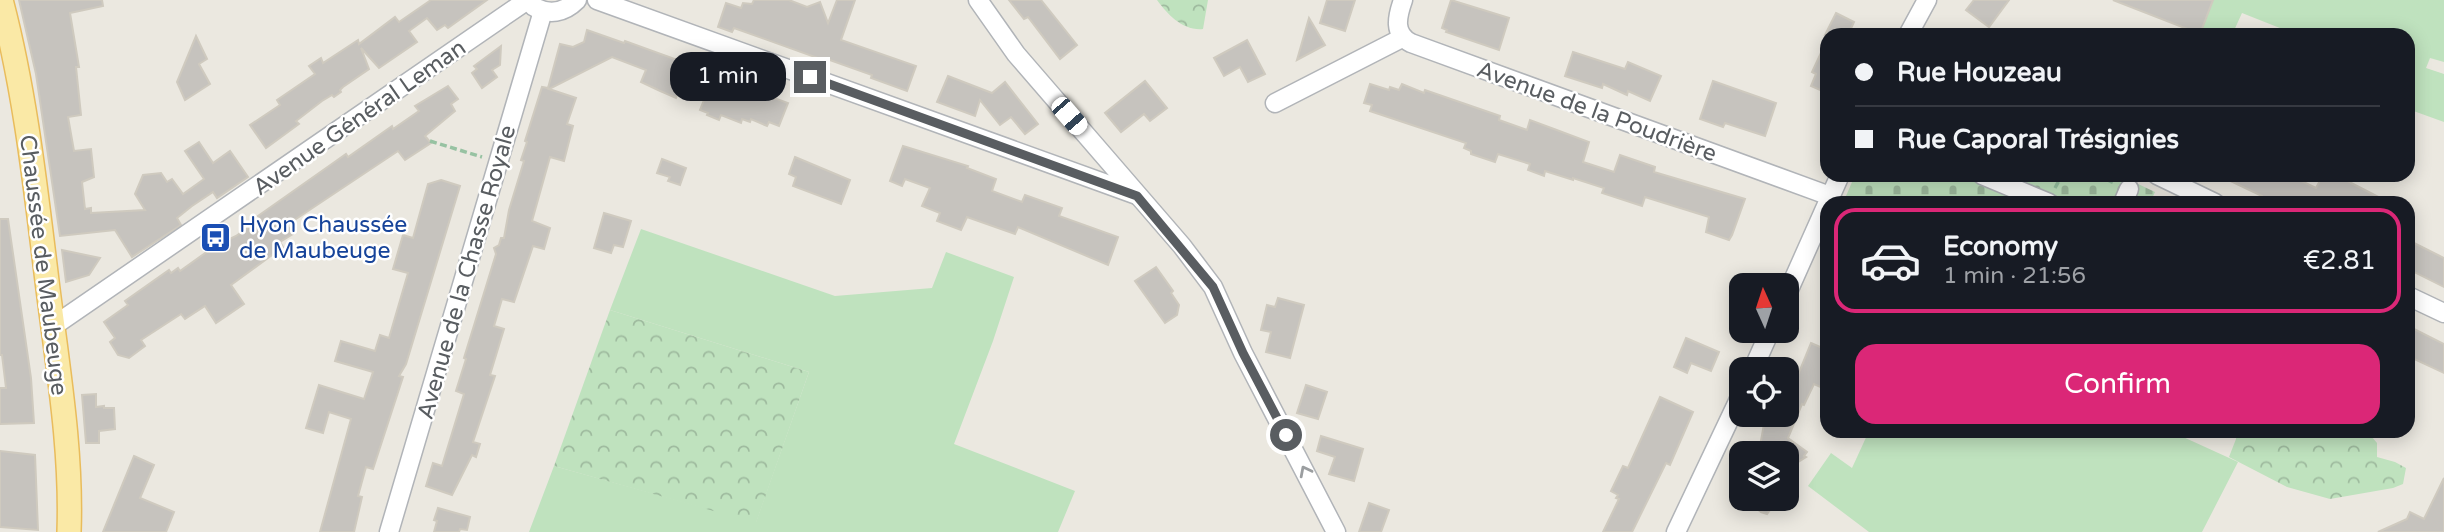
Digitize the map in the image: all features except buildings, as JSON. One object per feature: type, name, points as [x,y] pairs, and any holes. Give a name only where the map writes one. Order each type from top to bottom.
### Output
[{"type":"main road","name":"Chaussée de Maubeuge","points":[[1,0],[29,137],[66,445],[69,532]]},
{"type":"street","name":"Avenue Général Leman","points":[[52,327],[526,0]]},
{"type":"street","points":[[526,0],[543,11],[563,10],[577,0]]},
{"type":"street","points":[[597,0],[1137,196]]},
{"type":"street","points":[[978,0],[1016,54],[1213,287],[1243,353],[1336,532]]},
{"type":"street","points":[[1275,103],[1402,38],[1397,22],[1403,0]]},
{"type":"street","points":[[1912,28],[1927,0]]},
{"type":"street","name":"Avenue de la Chasse Royale","points":[[389,532],[543,11]]},
{"type":"street","name":"Avenue de la Poudrière","points":[[1402,38],[1420,47],[1830,196]]},
{"type":"street","points":[[1830,196],[1837,182]]},
{"type":"street","points":[[1999,182],[2032,196]]},
{"type":"street","points":[[2172,182],[2200,196]]},
{"type":"street","points":[[1798,273],[1820,229]]},
{"type":"street","points":[[2415,299],[2444,313]]},
{"type":"street","points":[[1676,532],[1729,420]]},
{"type":"path","points":[[430,141],[499,162]]},
{"type":"green space","points":[[1157,0],[1208,0],[1203,29],[1183,25]]},
{"type":"green space","points":[[2114,0],[2444,0],[2444,62],[2430,58],[2426,68],[2444,74],[2444,122],[2415,112],[2415,28],[2280,28],[2242,13],[2235,28],[2186,28]]},
{"type":"green space","points":[[1852,182],[2134,182],[2155,192],[2153,196],[1846,196]]},
{"type":"green space","points":[[641,229],[835,296],[932,288],[946,252],[1014,277],[954,444],[1075,491],[1058,532],[529,532],[554,466],[756,522],[809,372],[610,310]]},
{"type":"green space","points":[[610,310],[809,372],[756,523],[554,466]]},
{"type":"green space","points":[[1866,438],[2185,438],[2238,462],[2202,532],[1869,532],[1808,486],[1831,453],[1852,468]]},
{"type":"green space","points":[[2373,438],[2377,443],[2377,457],[2406,468],[2403,484],[2330,499],[2287,487],[2229,457],[2236,439]]},
{"type":"place","name":"Hyon Chaussée de Maubeuge","points":[[216,237]]},
{"type":"route","points":[[810,77],[1137,196],[1182,246],[1213,287],[1243,353],[1286,435]]}]
